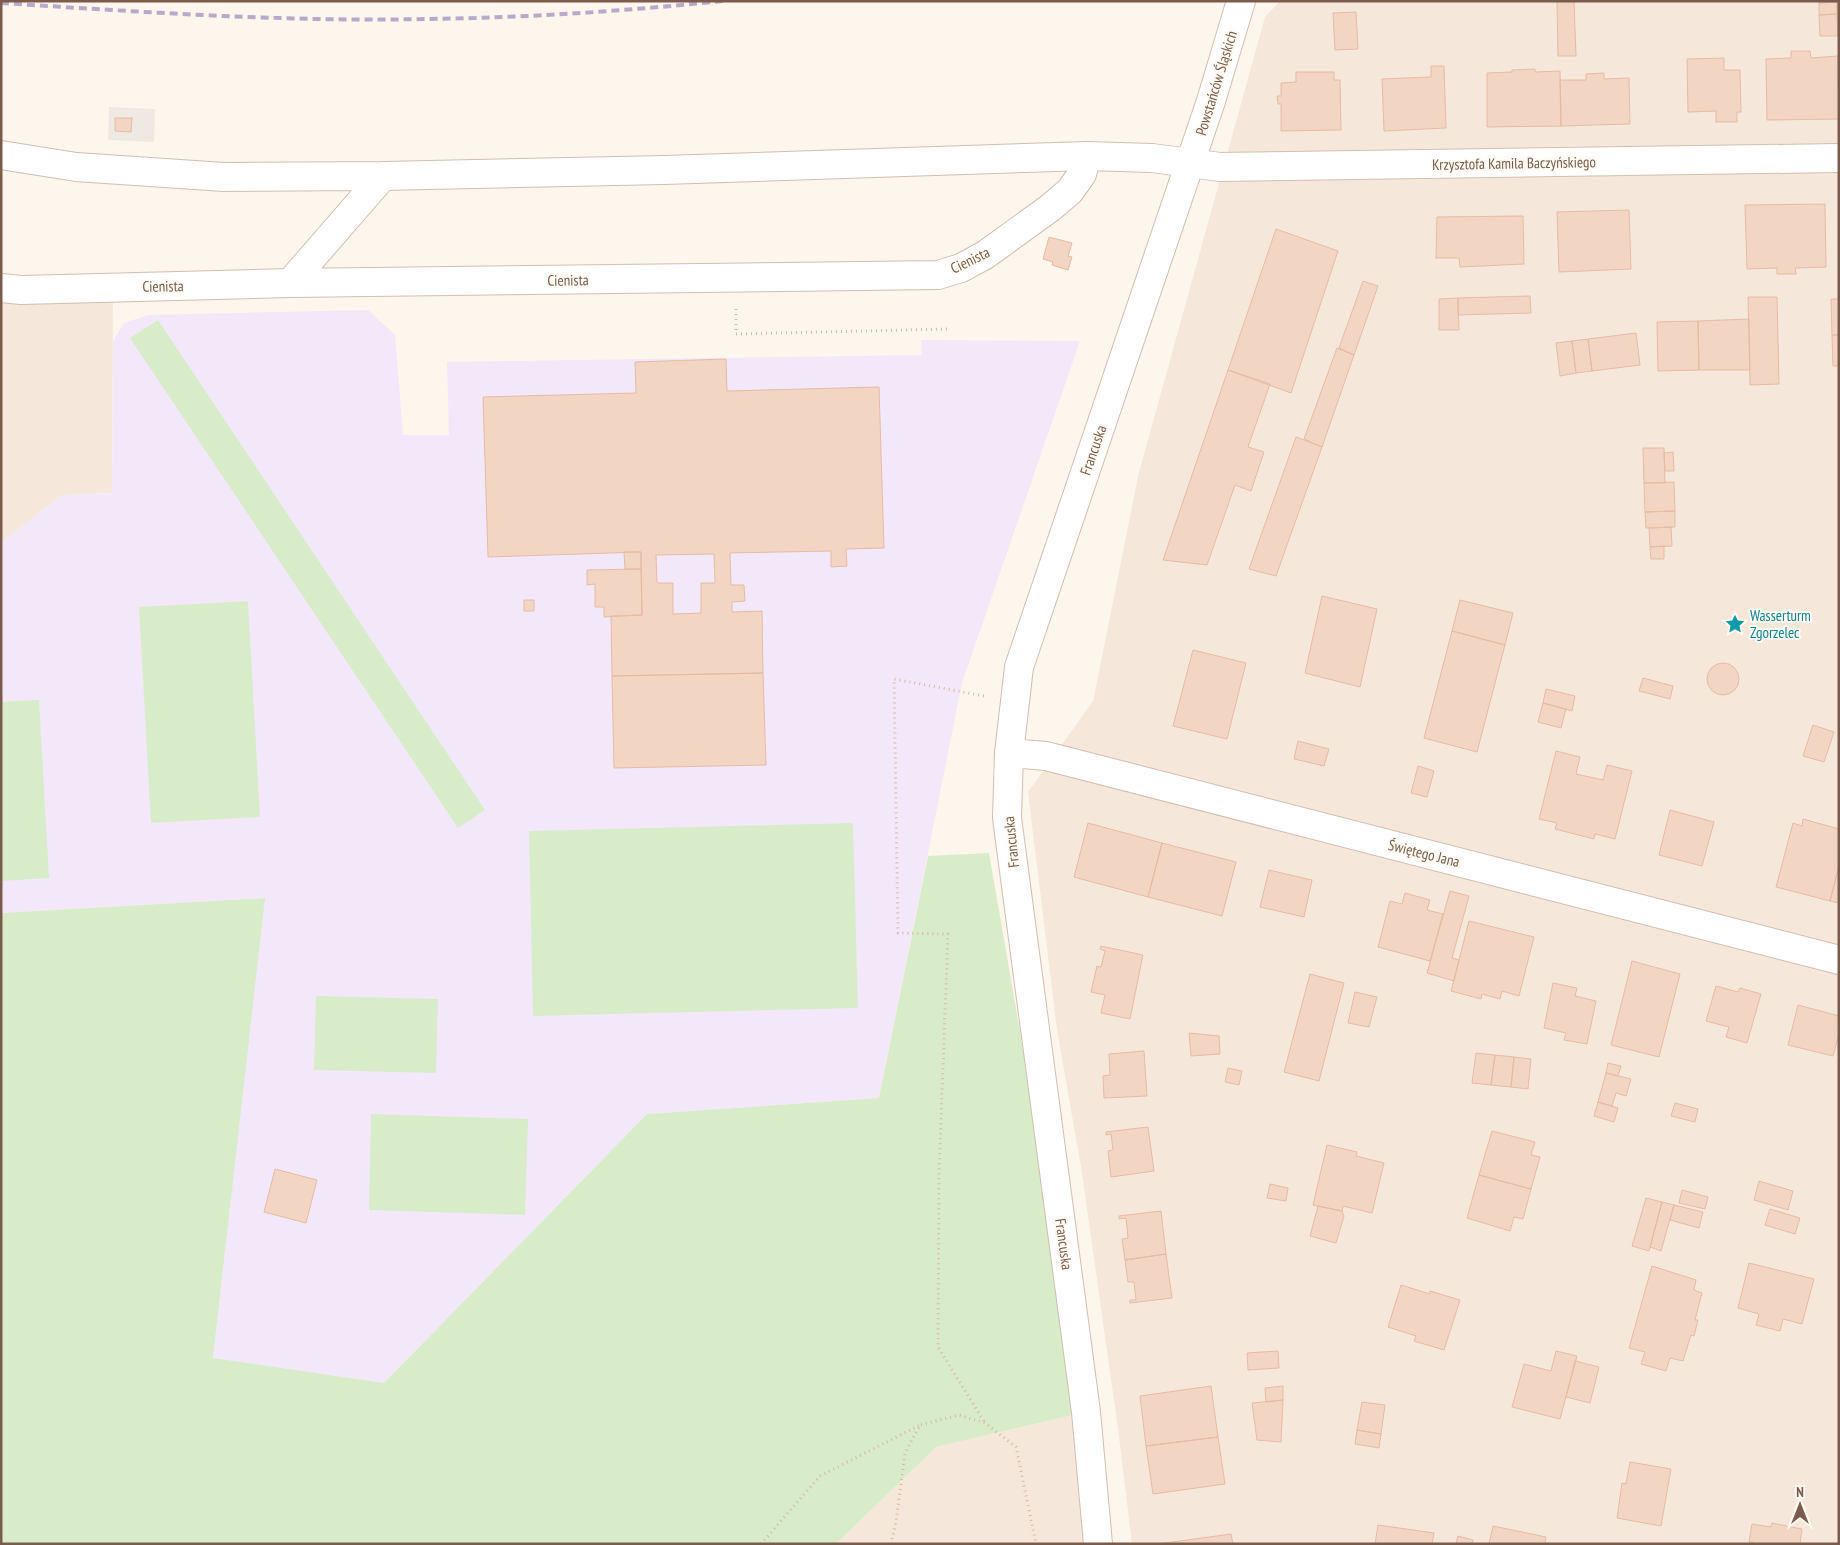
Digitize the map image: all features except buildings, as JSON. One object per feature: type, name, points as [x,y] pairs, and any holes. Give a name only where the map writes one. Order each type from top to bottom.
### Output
[{"type":"street","name":"Powstańców Śląskich","points":[[1190,164],[1241,1]]},
{"type":"street","name":"Krzysztofa Kamila Baczyńskiego","points":[[1,155],[76,167],[224,177],[383,176],[664,170],[1087,156],[1152,158],[1220,167],[1839,158]]},
{"type":"street","name":"Cienista","points":[[1,288],[21,290],[290,283],[938,275],[961,268],[985,255],[1050,208],[1070,191],[1082,174],[1087,156]]},
{"type":"street","name":"Francuska","points":[[1098,1544],[1086,1412],[1007,818],[1009,752],[1019,667],[1190,164]]},
{"type":"street","points":[[290,283],[383,176]]},
{"type":"street","name":"Świętego Jana","points":[[1009,752],[1056,758],[1839,960]]},
{"type":"path","points":[[736,277],[736,334],[948,329]]},
{"type":"path","points":[[984,696],[894,680],[898,933],[948,934],[939,1174],[938,1347],[985,1423],[1016,1447],[1036,1544]]},
{"type":"path","points":[[761,1544],[820,1476],[920,1425],[959,1415],[985,1423]]},
{"type":"path","points":[[891,1544],[896,1522],[905,1453],[920,1425]]},
{"type":"shaded area","points":[[1280,1],[1839,1],[1839,1544],[1132,1544],[1082,1173],[1057,1030],[1028,792],[1093,701],[1138,476],[1265,17]]},
{"type":"shaded area","points":[[109,107],[155,109],[154,142],[108,140]]},
{"type":"shaded area","points":[[1,286],[113,287],[112,493],[62,495],[1,543]]},
{"type":"shaded area","points":[[368,310],[395,335],[403,435],[449,435],[447,362],[922,355],[921,340],[1080,341],[962,683],[879,1098],[647,1114],[384,1383],[213,1359],[264,898],[1,913],[1,543],[62,495],[112,493],[113,341],[124,323],[148,315]]},
{"type":"shaded area","points":[[1086,1412],[1098,1544],[836,1544],[936,1447]]},
{"type":"green space","points":[[158,320],[485,810],[458,828],[130,338]]},
{"type":"green space","points":[[248,601],[260,817],[151,823],[139,607]]},
{"type":"green space","points":[[39,700],[49,878],[1,881],[1,702]]},
{"type":"green space","points":[[853,823],[858,1008],[533,1016],[529,831]]},
{"type":"green space","points":[[989,853],[1086,1412],[936,1447],[836,1544],[1,1544],[1,913],[265,898],[213,1358],[384,1383],[647,1114],[879,1098],[928,856]]},
{"type":"green space","points":[[316,996],[438,999],[436,1073],[314,1070]]},
{"type":"green space","points":[[371,1114],[528,1119],[525,1215],[369,1210]]},
{"type":"railway","points":[[1,3],[213,16],[372,20],[537,16],[723,1]]},
{"type":"place","name":"Wasserturm Zgorzelec","points":[[1735,624]]}]
